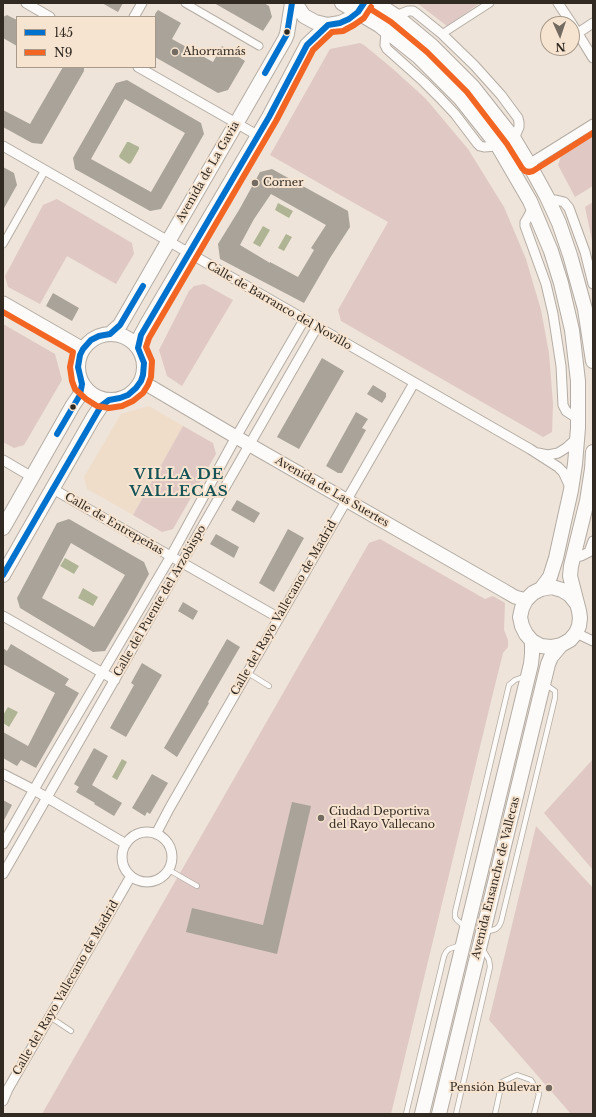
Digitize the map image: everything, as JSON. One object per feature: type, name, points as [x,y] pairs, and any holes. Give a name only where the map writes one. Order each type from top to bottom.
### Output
[{"type":"main road","name":"Avenida de La Gavia","points":[[110,334],[120,325],[169,242],[287,34],[292,3]]},
{"type":"main road","points":[[295,3],[304,16],[315,22],[328,25],[340,23],[349,19],[361,7]]},
{"type":"main road","points":[[342,3],[361,7],[419,57],[460,98],[498,146],[528,196],[551,251],[567,306],[576,359],[578,381],[578,419],[575,464],[571,490],[553,570],[550,577],[541,589]]},
{"type":"main road","points":[[376,3],[396,16],[432,46],[473,87],[514,139],[549,201],[570,255],[585,309],[593,361]]},
{"type":"main road","points":[[138,348],[141,335],[147,324],[268,117],[307,45],[328,25]]},
{"type":"main road","points":[[3,303],[83,349]]},
{"type":"main road","points":[[110,334],[119,335],[129,340],[138,348],[144,363],[143,375],[136,388],[128,395],[109,400],[100,398],[90,392],[82,384],[78,367],[80,355],[91,340],[99,336],[110,334]]},
{"type":"main road","name":"Avenida de Las Suertes","points":[[141,381],[515,597],[526,600]]},
{"type":"main road","points":[[3,528],[80,395],[82,384]]},
{"type":"main road","points":[[3,575],[93,418],[101,406],[109,400]]},
{"type":"main road","points":[[576,633],[580,618],[570,576],[592,469],[593,452]]},
{"type":"main road","points":[[561,645],[551,647],[541,646],[532,641],[522,626],[520,617],[522,608],[526,600],[533,593],[541,589],[552,588],[562,590],[570,595],[577,604]]},
{"type":"main road","name":"Avenida Ensanche de Vallecas","points":[[439,1114],[549,661],[561,645],[570,640],[576,633]]},
{"type":"main road","name":"Avenida Ensanche de Vallecas","points":[[422,1114],[528,675],[532,654],[532,641]]},
{"type":"street","points":[[26,3],[48,16]]},
{"type":"street","points":[[135,16],[142,3]]},
{"type":"street","points":[[185,3],[259,46]]},
{"type":"street","points":[[442,34],[490,3]]},
{"type":"street","points":[[558,3],[567,16]]},
{"type":"street","points":[[396,16],[413,11],[442,34],[474,66],[501,95],[518,118],[519,127],[514,139]]},
{"type":"street","points":[[580,32],[593,23]]},
{"type":"street","points":[[580,36],[593,58]]},
{"type":"street","points":[[140,68],[257,135]]},
{"type":"street","points":[[529,164],[593,124]]},
{"type":"street","name":"Calle de Barranco del Novillo","points":[[3,146],[558,467],[563,472],[571,490]]},
{"type":"street","points":[[3,244],[45,170]]},
{"type":"street","points":[[549,201],[556,200],[564,202],[569,208],[585,252],[593,284]]},
{"type":"street","name":"Calle del Puente del Arzobispo","points":[[3,844],[171,556],[236,437],[304,320]]},
{"type":"street","name":"Calle del Puente del Arzobispo","points":[[3,874],[317,327]]},
{"type":"street","name":"Calle del Rayo Vallecano de Madrid","points":[[156,834],[414,383]]},
{"type":"street","name":"Calle de Barranco del Novillo","points":[[534,453],[548,455],[558,453],[577,438]]},
{"type":"street","points":[[3,460],[32,477]]},
{"type":"street","name":"Calle de Entrepeñas","points":[[53,489],[279,618]]},
{"type":"street","points":[[573,558],[589,552],[593,541]]},
{"type":"street","points":[[3,616],[115,680]]},
{"type":"street","points":[[576,633],[593,641]]},
{"type":"street","points":[[3,774],[34,790],[126,844]]},
{"type":"street","points":[[145,832],[156,834],[160,835],[166,840],[170,847],[172,862],[164,875],[158,879],[151,882],[137,880],[126,871],[122,857],[123,850],[131,838],[137,834],[145,832]]},
{"type":"street","name":"Calle del Rayo Vallecano de Madrid","points":[[3,1101],[6,1088],[50,1017],[131,876]]},
{"type":"lane","points":[[248,673],[268,686]]},
{"type":"lane","points":[[168,870],[197,886]]},
{"type":"lane","points":[[406,1114],[444,956],[449,949],[463,945]]},
{"type":"lane","points":[[456,1114],[490,967],[485,953],[479,948]]},
{"type":"lane","points":[[50,1017],[71,1030]]},
{"type":"lane","points":[[495,1114],[502,1082],[518,1075],[531,1080],[539,1094],[534,1114]]},
{"type":"shaded area","points":[[417,3],[480,3],[447,26]]},
{"type":"shaded area","points":[[360,43],[393,69],[426,99],[468,149],[504,207],[526,259],[541,310],[549,353],[553,404],[552,432],[543,437],[341,321],[338,310],[388,222],[270,155],[330,49]]},
{"type":"shaded area","points":[[593,136],[593,186],[575,197],[558,165],[561,156]]},
{"type":"shaded area","points":[[127,142],[139,147],[131,163],[129,164],[119,156]]},
{"type":"shaded area","points":[[57,199],[132,243],[134,254],[116,284],[67,256],[40,304],[8,287],[5,276],[43,205]]},
{"type":"shaded area","points":[[593,202],[593,245],[585,207]]},
{"type":"shaded area","points":[[278,203],[293,211],[289,218],[275,210]]},
{"type":"shaded area","points":[[263,226],[270,230],[260,247],[253,243]]},
{"type":"shaded area","points":[[286,234],[292,237],[284,251],[278,248]]},
{"type":"shaded area","points":[[204,284],[233,300],[182,386],[167,376],[159,350],[189,291],[194,286]]},
{"type":"shaded area","points":[[3,324],[55,354],[62,380],[24,445],[14,448],[3,442]]},
{"type":"shaded area","points":[[149,406],[183,426],[133,515],[87,489],[84,477],[121,414]]},
{"type":"shaded area","points":[[183,426],[213,443],[216,454],[173,529],[162,532],[133,515]]},
{"type":"shaded area","name":"Ciudad Deportiva del Rayo Vallecano","points":[[380,539],[485,599],[493,596],[505,603],[504,630],[508,640],[508,647],[503,653],[494,689],[391,1114],[42,1114],[369,543]]},
{"type":"shaded area","points":[[65,558],[79,566],[74,574],[60,566]]},
{"type":"shaded area","points":[[83,588],[98,597],[93,606],[78,598]]},
{"type":"shaded area","points":[[8,707],[18,712],[9,727],[3,723],[3,715]]},
{"type":"shaded area","points":[[122,759],[127,762],[117,780],[112,777]]},
{"type":"shaded area","points":[[593,759],[593,870],[544,813]]},
{"type":"shaded area","points":[[536,826],[593,888],[593,1114],[571,1114],[489,1020]]},
{"type":"building","points":[[102,3],[123,3],[118,12]]},
{"type":"building","points":[[214,3],[264,3],[269,6],[272,17],[263,31]]},
{"type":"building","name":"Ahorramás","points":[[158,10],[181,23],[172,39],[213,62],[222,46],[245,61],[228,90],[218,93],[156,58],[155,14]]},
{"type":"building","points":[[7,15],[16,20],[16,45],[3,38],[3,17]]},
{"type":"building","points":[[62,68],[84,68],[84,71],[42,144],[32,143],[3,127],[3,110],[30,124]]},
{"type":"building","points":[[127,80],[201,123],[204,134],[161,209],[150,211],[75,169],[73,158],[116,83]],"holes":[[[125,99],[185,133],[151,192],[91,159]]]},
{"type":"building","points":[[3,167],[14,173],[17,185],[3,210]]},
{"type":"building","points":[[272,169],[348,211],[350,227],[304,303],[220,259],[218,244],[260,172]],"holes":[[[271,194],[326,225],[311,248],[314,250],[298,277],[270,263],[240,245],[254,219]]]},
{"type":"building","points":[[53,293],[79,308],[72,321],[46,306]]},
{"type":"building","points":[[322,358],[344,371],[299,449],[277,437]]},
{"type":"building","points":[[373,385],[386,393],[386,397],[382,403],[367,394]]},
{"type":"building","points":[[356,412],[368,419],[362,428],[366,430],[342,473],[338,473],[326,466]]},
{"type":"building","points":[[237,500],[260,513],[254,523],[231,510]]},
{"type":"building","points":[[69,519],[144,562],[149,574],[105,651],[93,652],[20,608],[17,598],[57,523]],"holes":[[[71,543],[125,575],[94,627],[42,598]]]},
{"type":"building","points":[[288,529],[304,538],[274,592],[259,583]]},
{"type":"building","points":[[216,534],[239,547],[234,558],[210,544]]},
{"type":"building","points":[[183,602],[198,611],[193,620],[178,611]]},
{"type":"building","points":[[227,639],[240,647],[177,757],[164,748]]},
{"type":"building","points":[[11,644],[69,679],[65,685],[79,693],[36,768],[21,760],[17,766],[3,758],[3,732],[28,746],[55,693],[3,664],[3,648],[7,651]]},
{"type":"building","points":[[142,663],[162,675],[126,737],[110,728],[134,685],[131,683]]},
{"type":"building","points":[[94,748],[108,756],[92,785],[122,803],[114,816],[76,792],[79,787],[74,784]]},
{"type":"building","points":[[152,774],[168,783],[150,814],[147,812],[145,816],[132,808]]},
{"type":"building","points":[[3,800],[12,805],[3,822]]},
{"type":"building","points":[[292,802],[311,806],[277,954],[186,932],[192,908],[263,925]]},
{"type":"transit line","name":"145","points":[[265,73],[287,34],[292,3]]},
{"type":"transit line","name":"145","points":[[3,575],[101,406],[109,400],[128,395],[141,381],[144,363],[138,348],[141,335],[269,117],[307,45],[328,25],[340,23],[349,19],[358,12],[364,3]]},
{"type":"transit line","name":"N9","points":[[3,312],[73,352],[70,367],[75,389],[97,406],[109,408],[122,406],[133,401],[143,393],[151,377],[152,361],[146,347],[149,338],[276,121],[313,50],[332,32],[343,31],[364,18],[371,7]]},
{"type":"transit line","name":"N9","points":[[372,10],[391,22],[427,52],[467,92],[507,144],[525,171],[533,171],[593,133]]},
{"type":"transit line","name":"145","points":[[57,434],[80,395],[82,384],[78,367],[80,355],[83,349],[91,340],[99,336],[110,334],[120,325],[143,286]]},
{"type":"place","name":"Ahorramás","points":[[175,52]]},
{"type":"place","name":"Corner","points":[[255,183]]},
{"type":"place","name":"Ciudad Deportiva del Rayo Vallecano","points":[[321,818]]},
{"type":"place","name":"Pensión Bulevar","points":[[549,1088]]},
{"type":"district","name":"VILLA DE VALLECAS","points":[[179,484]]}]
